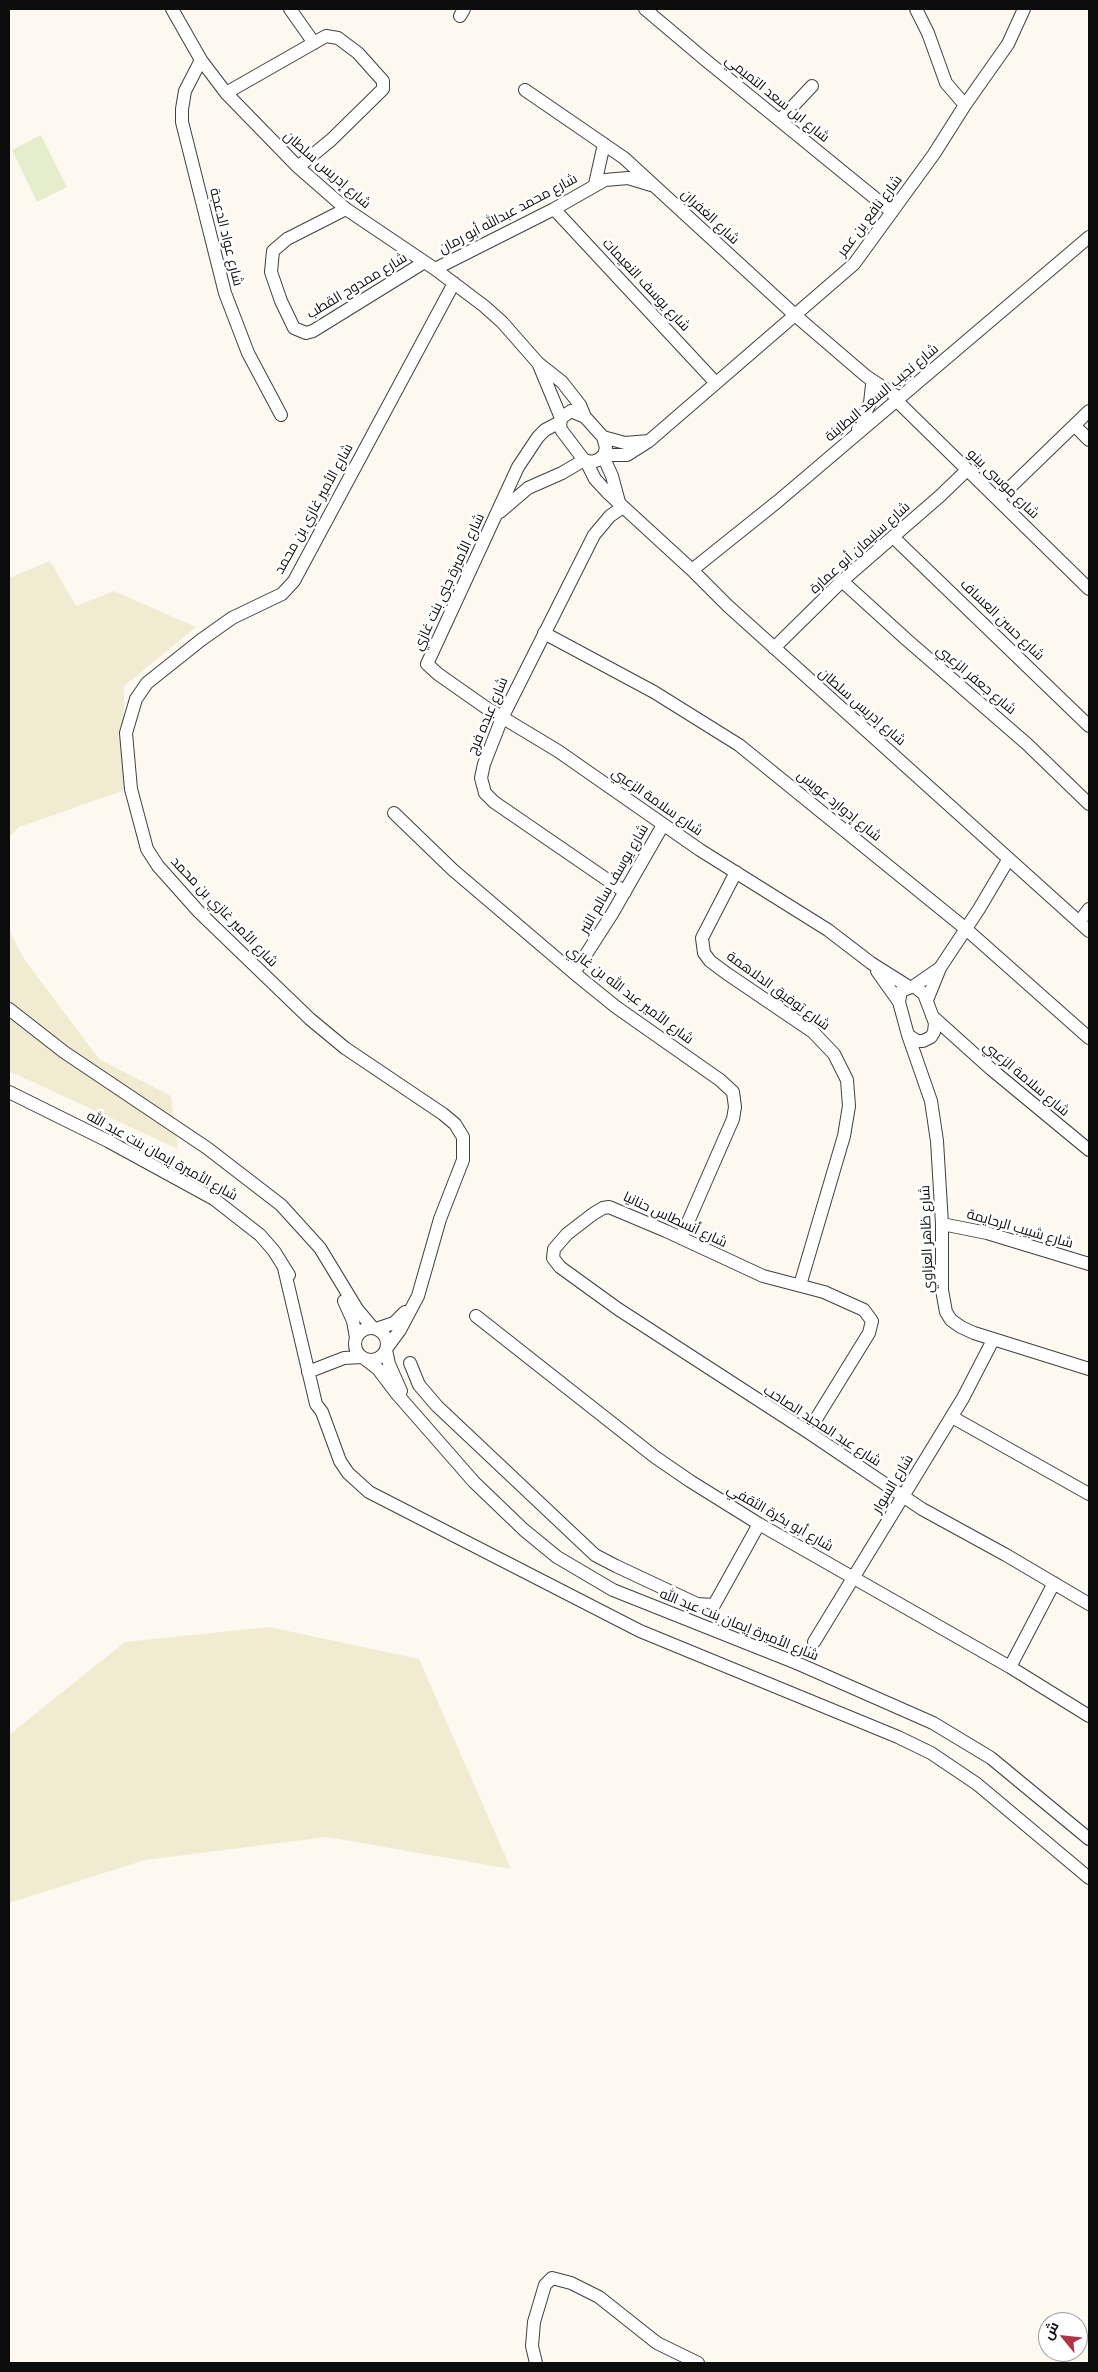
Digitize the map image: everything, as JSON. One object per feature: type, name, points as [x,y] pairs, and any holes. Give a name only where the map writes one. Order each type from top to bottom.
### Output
[{"type":"street","name":"شارع إدريس سلطان","points":[[172,9],[201,60],[226,93],[298,167],[346,209],[423,263],[435,269],[502,322],[538,363],[562,382],[572,393],[583,410],[585,417],[603,437]]},
{"type":"street","points":[[290,9],[314,42]]},
{"type":"street","name":"شارع ابن سعد التميمي","points":[[645,9],[892,212]]},
{"type":"street","points":[[916,9],[928,33],[946,83],[964,105]]},
{"type":"street","name":"شارع نافع بن عمر","points":[[604,456],[627,455],[649,441],[715,382],[796,316],[854,264],[934,154],[964,105],[1008,44],[1024,9]]},
{"type":"street","points":[[226,93],[326,36],[332,36],[344,42],[377,74],[384,86],[381,93],[332,140],[298,167]]},
{"type":"street","name":"شارع عواد الدعجة","points":[[201,60],[185,91],[182,122],[225,293],[248,353],[281,415]]},
{"type":"street","points":[[781,119],[812,86]]},
{"type":"street","name":"شارع الغفران","points":[[526,90],[624,158],[869,381],[896,400]]},
{"type":"street","name":"شارع محمد عبدالله أبو رمان","points":[[595,184],[604,144]]},
{"type":"street","name":"شارع محمد عبدالله أبو رمان","points":[[435,269],[554,209],[595,184],[613,178],[621,178],[636,180],[656,187]]},
{"type":"street","name":"شارع ممدوح القطب","points":[[346,209],[287,240],[273,251],[271,272],[284,310],[294,328],[306,333],[313,331],[423,263]]},
{"type":"street","name":"شارع يوسف النعيمات","points":[[554,209],[715,382]]},
{"type":"street","name":"شارع نجيب السعد البطاينة","points":[[692,570],[853,438],[1089,237]]},
{"type":"street","name":"شارع الأمير غازي بن محمد","points":[[419,1289],[440,1219],[463,1160],[463,1137],[455,1124],[443,1114],[345,1048],[310,1019],[199,912],[158,866],[147,849],[133,799],[126,733],[136,699],[147,683],[232,618],[282,594],[294,581],[454,283]]},
{"type":"street","name":"شارع إدريس سلطان","points":[[538,363],[565,436],[585,460],[595,479],[774,648],[977,828],[1008,860],[1089,931]]},
{"type":"street","points":[[853,438],[870,403],[869,381]]},
{"type":"street","name":"شارع موسى بينو","points":[[896,400],[966,471],[998,499],[1089,589]]},
{"type":"street","points":[[560,420],[572,411],[585,417]]},
{"type":"street","points":[[998,499],[1089,411]]},
{"type":"street","name":"شارع الأميرة جنى بنت غازي","points":[[427,664],[518,467],[528,451],[546,430],[560,420]]},
{"type":"street","points":[[1074,426],[1089,440]]},
{"type":"street","points":[[603,437],[625,443],[649,441]]},
{"type":"street","points":[[603,437],[606,445],[604,456],[621,504]]},
{"type":"street","name":"شارع الأميرة جنى بنت غازي","points":[[498,513],[528,488],[562,473],[585,460],[595,462],[604,456]]},
{"type":"street","name":"شارع سليمان أبو عمارة","points":[[774,648],[842,581],[966,471]]},
{"type":"street","name":"شارع عبده فرج","points":[[621,504],[594,535],[502,718],[484,764],[481,778],[484,793],[513,816],[625,892]]},
{"type":"street","name":"شارع حسن العساف","points":[[893,537],[1089,726]]},
{"type":"street","name":"شارع جعفر الزعبي","points":[[842,581],[936,666],[1027,744],[1089,804]]},
{"type":"street","name":"شارع إدوارد عويس","points":[[544,633],[654,692],[739,745],[966,929],[1089,1038]]},
{"type":"street","name":"شارع سلامة الزعبي","points":[[427,664],[438,674],[502,718],[558,751],[664,825],[828,930],[871,963],[922,991],[927,1000]]},
{"type":"street","name":"شارع الأمير عبد الله بن غازي","points":[[394,813],[453,870],[574,973],[616,1007],[720,1080],[733,1092],[735,1107],[733,1119],[681,1238]]},
{"type":"street","name":"شارع يوسف سالم النبر","points":[[574,973],[664,825]]},
{"type":"street","points":[[921,1069],[929,1038],[935,1028],[927,1000],[940,968],[1008,860]]},
{"type":"street","name":"شارع توفيق الدلاهمة","points":[[736,872],[705,930],[701,946],[704,953],[726,973],[813,1032],[834,1054],[847,1080],[849,1106],[844,1136],[800,1284]]},
{"type":"street","points":[[1079,922],[1089,909]]},
{"type":"street","name":"شارع سلامة الزعبي","points":[[871,963],[899,1002]]},
{"type":"street","points":[[899,1002],[900,993],[940,968]]},
{"type":"street","name":"شارع ظاهر العزاوي","points":[[899,1002],[908,1035],[931,1101],[937,1141],[942,1224],[942,1290],[946,1312],[951,1320],[961,1328],[1089,1370]]},
{"type":"street","points":[[9,1009],[64,1052],[229,1164],[284,1208],[320,1248],[357,1309],[375,1328],[384,1334],[386,1349]]},
{"type":"street","name":"شارع سلامة الزعبي","points":[[932,1016],[956,1040],[1089,1150]]},
{"type":"street","points":[[908,1035],[917,1041],[941,1036],[956,1040]]},
{"type":"street","name":"شارع الأميرة إيمان بنت عبد الله","points":[[9,1092],[108,1141],[214,1199],[260,1235],[284,1268],[311,1367],[316,1404],[322,1412],[340,1461],[348,1473],[370,1492],[640,1631],[898,1737],[931,1753],[977,1784],[1088,1878]]},
{"type":"street","name":"شارع سلامة الزعبي","points":[[1076,1140],[1089,1156]]},
{"type":"street","points":[[274,1201],[278,1209],[316,1251],[328,1269],[350,1313],[356,1340],[356,1350],[364,1358]]},
{"type":"street","name":"شارع أنسطاس حنانيا","points":[[552,1254],[567,1234],[604,1208],[616,1209],[771,1280],[800,1284],[856,1305],[868,1314],[872,1321],[866,1338],[808,1432]]},
{"type":"street","name":"شارع شبيب الرحايمة","points":[[942,1224],[987,1233],[1089,1264]]},
{"type":"street","name":"شارع عبد المجيد الصاحب","points":[[552,1254],[560,1267],[618,1309],[808,1432],[903,1497],[1089,1604]]},
{"type":"street","points":[[311,1367],[342,1352],[356,1340],[363,1330],[388,1326],[399,1320],[419,1289]]},
{"type":"street","points":[[311,1367],[349,1357],[375,1359],[386,1349],[404,1324],[419,1289]]},
{"type":"street","name":"شارع أبو بكرة الثقفي","points":[[476,1316],[655,1457],[758,1524],[1010,1667],[1089,1716]]},
{"type":"street","name":"شارع السوار","points":[[814,1642],[952,1418],[993,1340]]},
{"type":"street","name":"شارع الأميرة إيمان بنت عبد الله","points":[[386,1349],[389,1364],[406,1403]]},
{"type":"street","name":"شارع الأميرة إيمان بنت عبد الله","points":[[364,1358],[378,1370],[450,1456],[498,1506],[540,1544],[575,1569],[627,1596],[799,1664],[933,1723],[991,1758],[1089,1839]]},
{"type":"street","name":"شارع الأميرة إيمان بنت عبد الله","points":[[410,1363],[419,1385],[437,1406],[595,1555],[625,1571],[697,1604],[714,1605],[758,1524]]},
{"type":"street","points":[[952,1418],[1089,1494]]},
{"type":"street","points":[[1010,1667],[1054,1583]]},
{"type":"street","points":[[536,2363],[532,2346],[534,2322],[545,2285],[552,2278],[565,2280],[599,2297],[657,2343],[698,2363]]},
{"type":"shaded area","points":[[50,561],[76,606],[114,591],[196,627],[124,686],[125,790],[19,827],[9,837],[9,578]]},
{"type":"shaded area","points":[[9,930],[24,959],[99,1059],[171,1096],[178,1149],[9,1071]]},
{"type":"shaded area","points":[[269,1627],[419,1659],[511,1869],[327,1837],[145,1860],[9,1903],[9,1735],[125,1642]]},
{"type":"green space","points":[[41,135],[67,187],[37,202],[12,150]]}]
